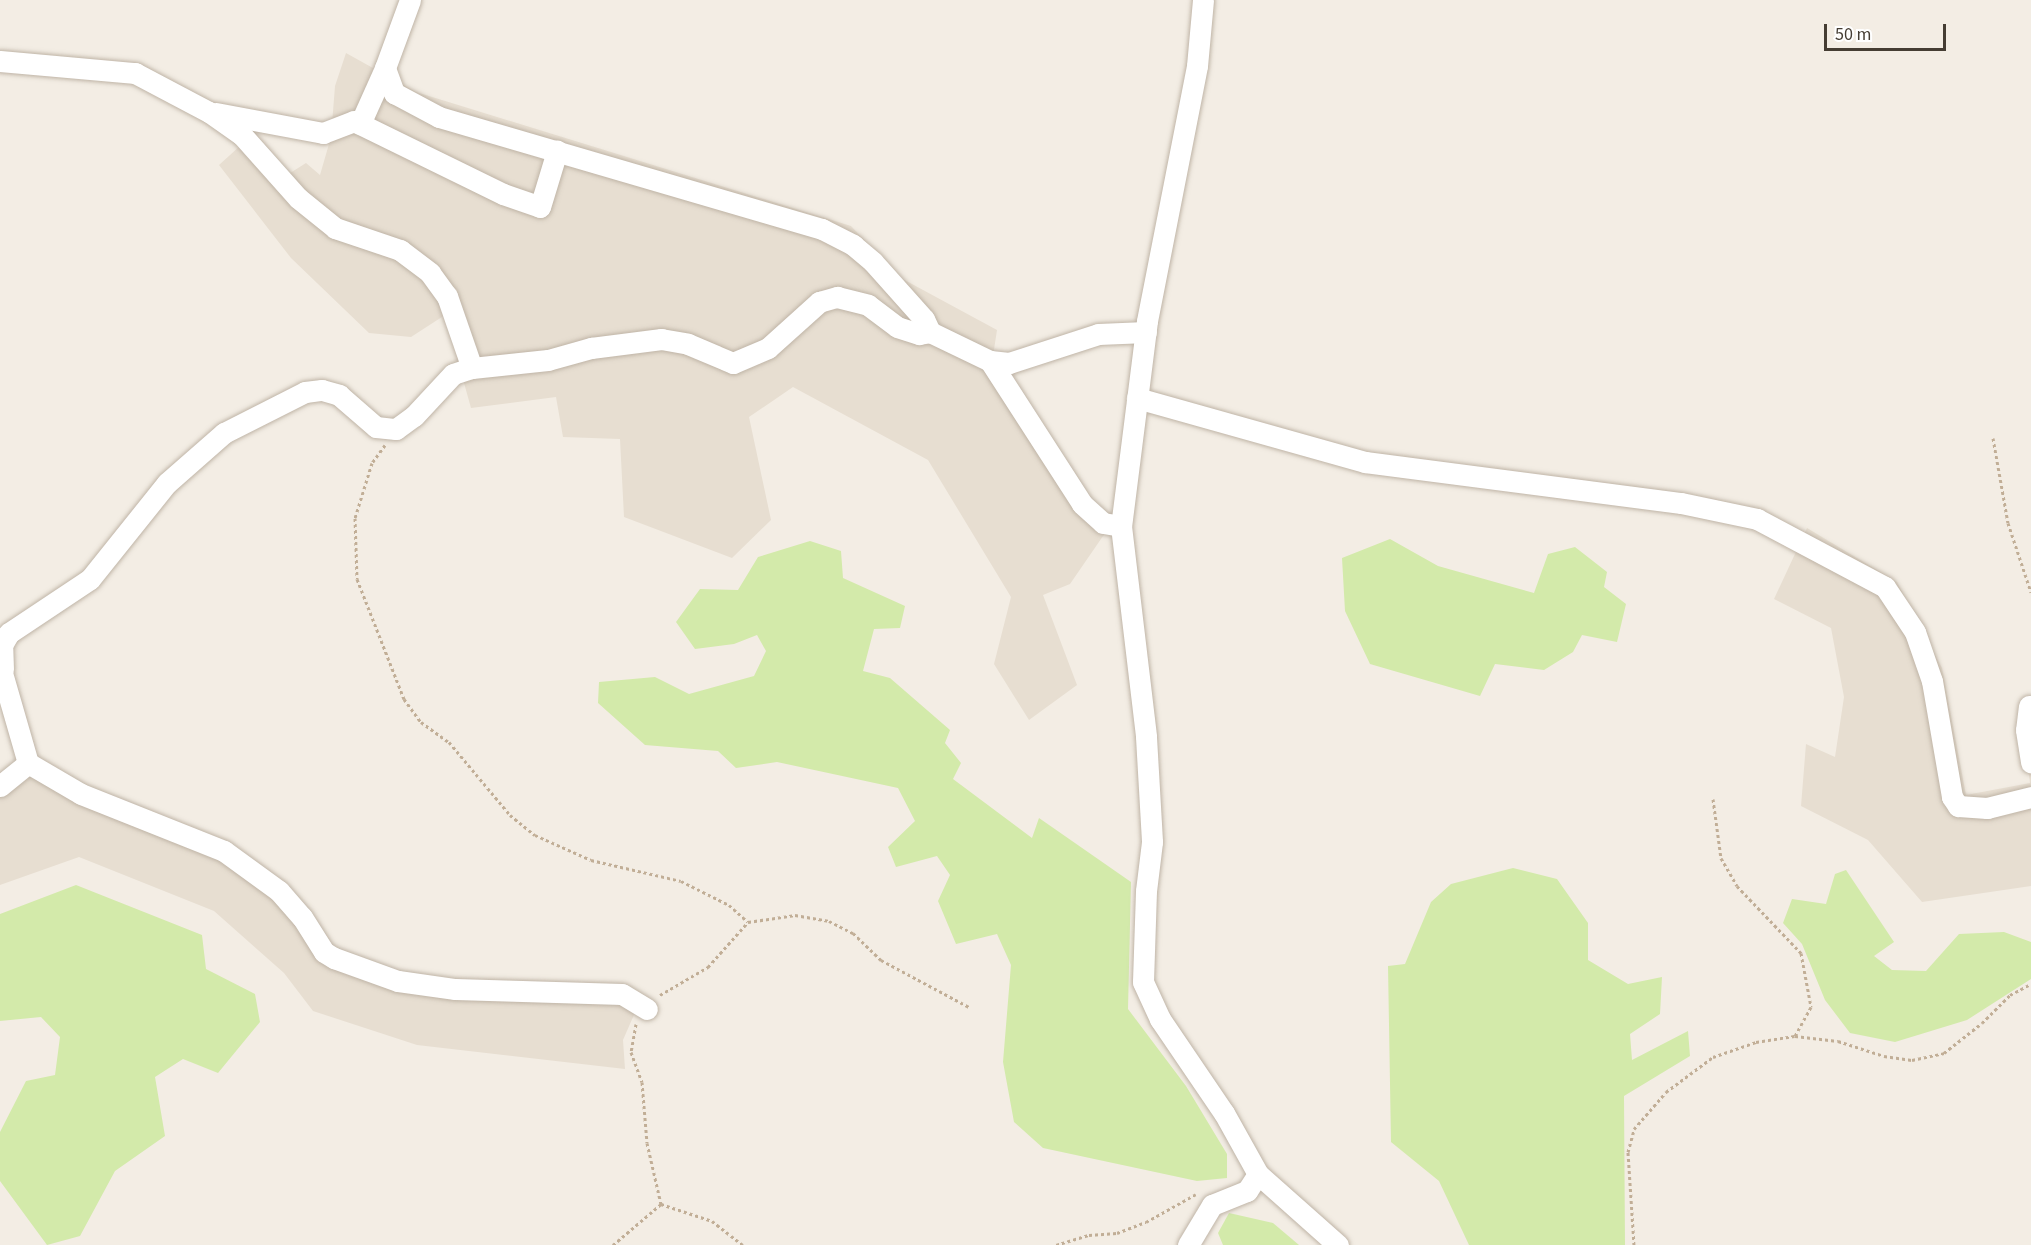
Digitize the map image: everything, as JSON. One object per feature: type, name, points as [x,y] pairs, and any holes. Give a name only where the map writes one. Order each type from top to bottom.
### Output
[{"type":"street","points":[[360,124],[385,68],[410,0]]},
{"type":"street","points":[[1203,0],[1197,66],[1146,332],[1121,526],[1146,737],[1152,842],[1146,891],[1143,982],[1160,1019],[1224,1113],[1258,1174],[1338,1245]]},
{"type":"street","points":[[0,61],[135,73],[209,112],[240,134],[298,198],[335,228],[400,250],[430,273],[447,296],[472,368]]},
{"type":"street","points":[[385,68],[394,93],[418,108],[822,229],[853,245],[873,262],[924,319],[930,332]]},
{"type":"street","points":[[209,112],[323,133],[348,121],[360,124],[503,194],[540,207],[557,151]]},
{"type":"street","points":[[647,1009],[622,994],[455,989],[398,981],[334,958],[324,952],[302,916],[279,891],[224,851],[81,794],[28,763],[2,667],[2,645],[9,633],[90,579],[167,483],[224,433],[305,392],[322,390],[339,395],[376,427],[396,429],[414,416],[453,374],[472,368],[548,360],[591,348],[661,339],[688,344],[733,363],[768,348],[819,302],[837,297],[868,305],[897,327],[919,334],[930,332],[990,361],[1009,363],[1098,334],[1146,332]]},
{"type":"street","points":[[990,361],[1082,504],[1103,523],[1121,526]]},
{"type":"street","points":[[1137,398],[1365,462],[1681,503],[1757,519],[1885,587],[1915,632],[1932,681],[1952,797],[1958,806],[1987,808],[2031,797]]},
{"type":"street","points":[[2029,706],[2026,730],[2031,763]]},
{"type":"street","points":[[0,786],[28,763]]},
{"type":"street","points":[[1188,1245],[1212,1205],[1247,1191],[1258,1174]]},
{"type":"path","points":[[396,429],[372,463],[355,518],[357,579],[404,699],[421,722],[449,742],[510,815],[536,835],[591,860],[681,882],[729,905],[748,922]]},
{"type":"path","points":[[1993,438],[2008,524],[2031,592]]},
{"type":"path","points":[[1713,800],[1721,858],[1737,886],[1801,953],[1811,1007],[1795,1036]]},
{"type":"path","points":[[661,1204],[647,1143],[642,1082],[631,1052],[634,1027],[664,991],[708,967],[748,922],[795,915],[830,921],[853,933],[881,960],[969,1007]]},
{"type":"path","points":[[1634,1245],[1628,1152],[1634,1129],[1666,1092],[1713,1056],[1756,1042],[1795,1036],[1838,1041],[1884,1056],[1912,1060],[1944,1053],[1982,1023],[2010,995],[2031,984]]},
{"type":"path","points":[[1056,1245],[1089,1234],[1118,1233],[1146,1222],[1205,1189]]},
{"type":"path","points":[[613,1245],[661,1204]]},
{"type":"path","points":[[661,1204],[712,1221],[743,1245]]},
{"type":"shaded area","points":[[346,53],[416,92],[851,226],[899,277],[997,330],[993,356],[1072,480],[1112,523],[1070,584],[1043,595],[1077,685],[1029,720],[994,664],[1011,597],[928,460],[793,387],[749,417],[771,520],[732,558],[624,517],[620,439],[563,437],[556,397],[471,408],[445,315],[411,337],[369,333],[291,258],[219,165],[251,136],[287,175],[306,163],[320,175],[331,137],[335,86]]},
{"type":"shaded area","points":[[1807,528],[1897,582],[1942,668],[1966,795],[2030,783],[2022,719],[2031,716],[2031,886],[1922,902],[1868,840],[1801,806],[1806,744],[1835,757],[1844,697],[1831,628],[1774,599]]},
{"type":"shaded area","points":[[18,760],[82,791],[224,846],[326,950],[398,978],[640,1001],[623,1040],[625,1069],[417,1045],[313,1011],[284,973],[214,911],[79,857],[0,885],[0,776]]},
{"type":"green space","points":[[1390,539],[1438,566],[1534,593],[1548,554],[1575,547],[1607,572],[1604,587],[1626,604],[1617,642],[1582,635],[1573,652],[1544,670],[1495,664],[1480,696],[1370,664],[1345,611],[1342,558]]},
{"type":"green space","points":[[810,541],[841,551],[843,578],[905,606],[900,628],[874,629],[863,671],[890,678],[950,730],[945,743],[961,763],[953,779],[1032,838],[1039,818],[1131,882],[1128,1009],[1186,1086],[1227,1154],[1227,1178],[1197,1181],[1043,1148],[1014,1122],[1003,1062],[1011,965],[997,934],[956,944],[938,901],[950,875],[937,856],[896,867],[888,847],[915,821],[898,788],[777,762],[736,768],[718,751],[645,745],[598,703],[599,682],[655,677],[689,694],[754,676],[766,651],[757,635],[734,644],[695,649],[676,622],[700,589],[738,590],[758,557]]},
{"type":"green space","points":[[1513,868],[1557,879],[1588,923],[1588,960],[1628,984],[1662,977],[1660,1014],[1630,1034],[1632,1060],[1688,1031],[1690,1056],[1624,1096],[1625,1245],[1469,1245],[1439,1181],[1391,1142],[1388,966],[1405,964],[1431,902],[1451,884]]},
{"type":"green space","points":[[1846,870],[1894,942],[1874,956],[1892,970],[1926,971],[1959,934],[2004,932],[2031,942],[2031,979],[1967,1020],[1895,1042],[1850,1033],[1825,1000],[1802,944],[1783,923],[1792,899],[1826,904],[1835,874]]},
{"type":"green space","points":[[76,885],[202,935],[206,969],[255,994],[260,1022],[218,1073],[183,1059],[155,1077],[165,1136],[115,1171],[80,1236],[47,1245],[0,1181],[0,1132],[26,1081],[55,1075],[60,1037],[41,1017],[0,1021],[0,914]]},
{"type":"green space","points":[[1229,1213],[1273,1223],[1299,1245],[1223,1245],[1218,1233]]}]
